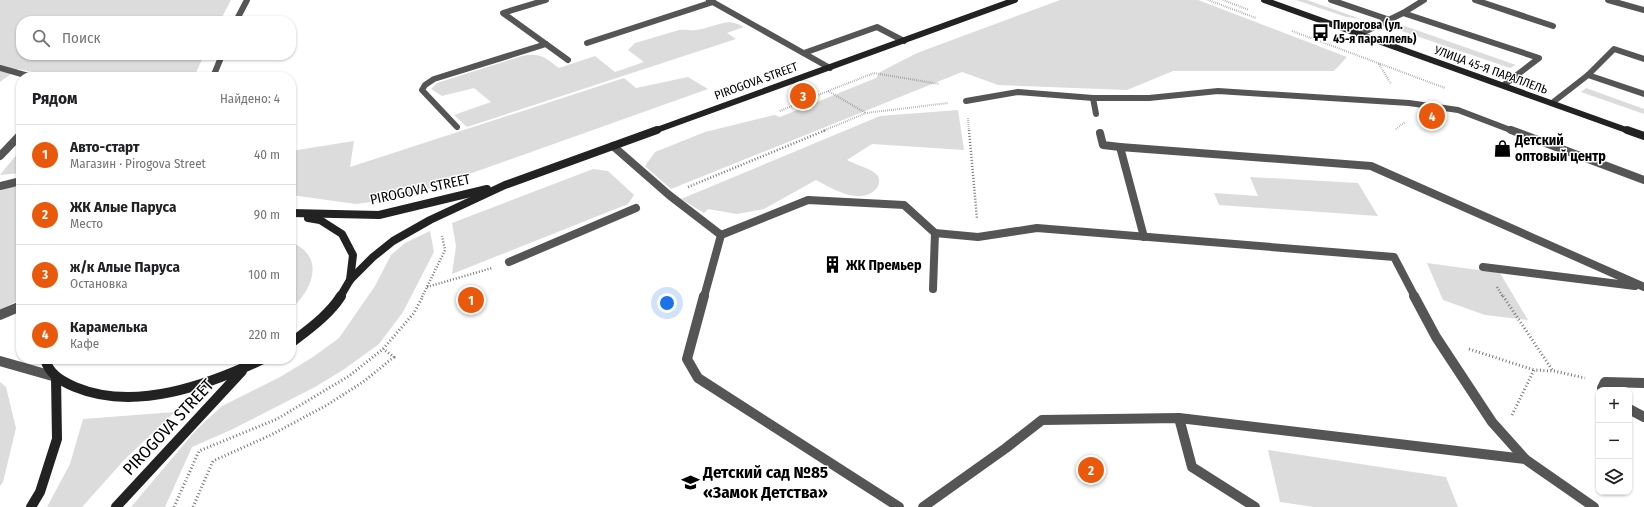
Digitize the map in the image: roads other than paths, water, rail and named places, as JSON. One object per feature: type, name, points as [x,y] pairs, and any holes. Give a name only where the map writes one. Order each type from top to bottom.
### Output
[{"type":"main road","name":"PIROGOVA STREET","points":[[296,339],[314,326],[336,303],[350,280],[373,257],[393,241],[430,220],[505,185],[1015,0]]},
{"type":"main road","name":"УЛИЦА 45-Я ПАРАЛЛЕЛЬ","points":[[1264,0],[1644,136]]},
{"type":"main road","name":"PIROGOVA STREET","points":[[296,213],[379,215],[505,185]]},
{"type":"main road","name":"PIROGOVA STREET","points":[[296,214],[320,220],[342,234],[353,255],[350,280]]},
{"type":"main road","name":"PIROGOVA STREET","points":[[46,364],[56,377],[73,387],[96,394],[124,396],[154,394],[179,390],[204,383],[253,364]]},
{"type":"main road","name":"PIROGOVA STREET","points":[[116,507],[243,369]]},
{"type":"main road","points":[[31,507],[40,492],[57,440],[56,377]]},
{"type":"street","points":[[239,16],[247,0]]},
{"type":"street","points":[[546,0],[503,13],[568,60]]},
{"type":"street","points":[[1331,0],[1390,20]]},
{"type":"street","points":[[1360,34],[1390,20],[1424,0]]},
{"type":"street","points":[[1475,0],[1553,26]]},
{"type":"street","points":[[1608,0],[1644,10]]},
{"type":"street","points":[[587,43],[711,1],[830,68]]},
{"type":"street","points":[[1403,13],[1539,58],[1504,85]]},
{"type":"street","points":[[804,53],[877,27],[904,41]]},
{"type":"street","points":[[457,127],[422,90],[425,85],[434,80],[546,44]]},
{"type":"street","points":[[1552,103],[1588,75],[1614,49],[1644,59]]},
{"type":"street","points":[[215,72],[220,60]]},
{"type":"street","points":[[0,68],[16,72]]},
{"type":"street","points":[[1588,75],[1644,94]]},
{"type":"street","points":[[966,101],[1018,92],[1093,98],[1149,98],[1218,90],[1409,103],[1458,110],[1644,180]]},
{"type":"street","points":[[1093,98],[1096,114]]},
{"type":"street","points":[[1100,133],[1103,145],[1371,166],[1644,287]]},
{"type":"street","points":[[0,156],[16,139]]},
{"type":"street","points":[[613,146],[670,195],[721,235]]},
{"type":"street","points":[[1120,147],[1144,237]]},
{"type":"street","points":[[0,186],[16,183]]},
{"type":"street","points":[[721,235],[808,200],[904,205],[935,233],[978,237],[1037,228],[1394,257],[1436,337],[1492,422],[1525,459],[1594,507]]},
{"type":"street","points":[[509,262],[636,208]]},
{"type":"street","points":[[933,289],[935,233]]},
{"type":"street","points":[[721,235],[687,358],[698,378],[899,507]]},
{"type":"street","points":[[1483,267],[1644,287]]},
{"type":"street","points":[[0,315],[16,308]]},
{"type":"street","points":[[0,361],[56,377]]},
{"type":"street","points":[[1604,386],[1644,383]]},
{"type":"street","points":[[1632,411],[1644,417]]},
{"type":"street","points":[[923,507],[1006,448],[1042,420],[1179,418],[1525,459]]},
{"type":"street","points":[[1179,418],[1192,467],[1255,507]]},
{"type":"place","name":"Пирогова (ул. 45-я параллель)","points":[[1320,32]]},
{"type":"place","name":"ж/к Алые Паруса","points":[[803,96]]},
{"type":"place","name":"Карамелька","points":[[1432,116]]},
{"type":"place","name":"Детский оптовый центр","points":[[1502,148]]},
{"type":"place","name":"ЖК Премьер","points":[[833,265]]},
{"type":"place","name":"Авто-старт","points":[[471,300]]},
{"type":"place","name":"ЖК Алые Паруса","points":[[1091,470]]},
{"type":"place","name":"Детский сад №85 «Замок Детства»","points":[[690,482]]}]
